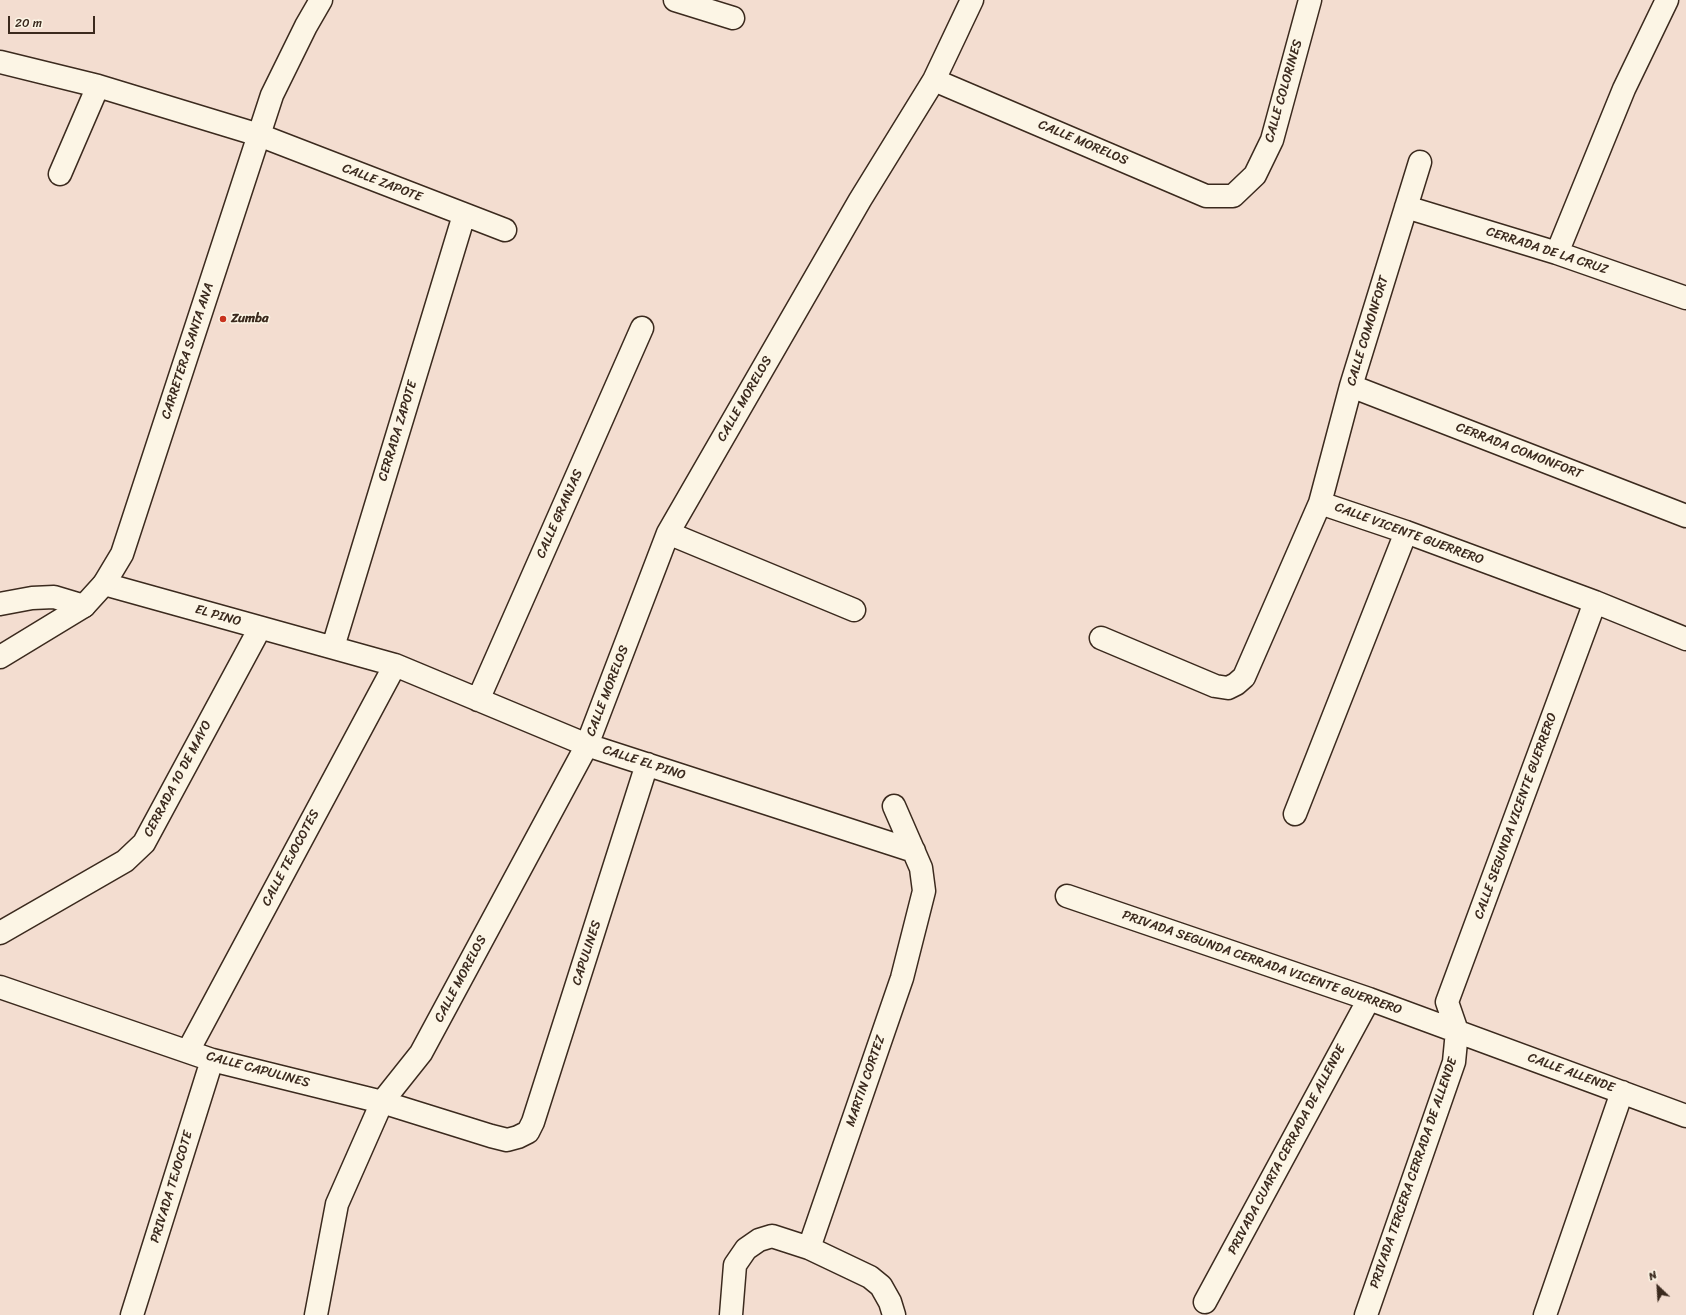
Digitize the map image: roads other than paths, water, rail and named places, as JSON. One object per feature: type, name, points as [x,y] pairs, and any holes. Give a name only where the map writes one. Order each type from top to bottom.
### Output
[{"type":"street","name":"CARRETERA SANTA ANA","points":[[0,657],[84,606],[104,584],[122,554],[272,95],[306,26],[321,0]]},
{"type":"street","points":[[676,0],[732,18]]},
{"type":"street","name":"CALLE MORELOS","points":[[316,1315],[337,1204],[382,1102],[421,1053],[587,745],[668,533],[860,200],[934,80],[972,0]]},
{"type":"street","name":"CALLE COLORINES","points":[[1233,196],[1255,175],[1272,140],[1310,0]]},
{"type":"street","points":[[1557,253],[1624,89],[1667,0]]},
{"type":"street","name":"CALLE ZAPOTE","points":[[0,62],[98,86],[259,136],[505,230]]},
{"type":"street","name":"CALLE MORELOS","points":[[934,80],[1206,196],[1233,196]]},
{"type":"street","points":[[60,174],[98,86]]},
{"type":"street","name":"CALLE COMONFORT","points":[[1320,502],[1351,386],[1420,162]]},
{"type":"street","name":"CERRADA DE LA CRUZ","points":[[1406,207],[1557,253],[1686,298]]},
{"type":"street","name":"CERRADA ZAPOTE","points":[[333,647],[464,215]]},
{"type":"street","name":"CALLE GRANJAS","points":[[478,700],[642,328]]},
{"type":"street","name":"CERRADA COMONFORT","points":[[1351,386],[1686,516]]},
{"type":"street","name":"CALLE VICENTE GUERRERO","points":[[1102,638],[1215,686],[1228,688],[1236,684],[1244,677],[1320,502],[1595,602],[1686,639]]},
{"type":"street","points":[[1295,814],[1406,532]]},
{"type":"street","points":[[668,533],[854,610]]},
{"type":"street","name":"EL PINO","points":[[104,584],[333,647]]},
{"type":"street","points":[[0,604],[32,598],[54,597],[84,606]]},
{"type":"street","name":"CALLE SEGUNDA VICENTE GUERRERO","points":[[1457,1031],[1447,1002],[1595,602]]},
{"type":"street","name":"CERRADA 10 DE MAYO","points":[[0,933],[125,861],[144,843],[260,628]]},
{"type":"street","name":"CALLE EL PINO","points":[[333,647],[395,665],[587,745],[914,851]]},
{"type":"street","name":"CALLE TEJOCOTES","points":[[188,1051],[395,665]]},
{"type":"street","name":"CAPULINES","points":[[518,1136],[528,1132],[533,1122],[648,764]]},
{"type":"street","name":"MARTIN CORTEZ","points":[[809,1248],[902,978],[924,891],[921,868],[894,806]]},
{"type":"street","name":"PRIVADA SEGUNDA CERRADA VICENTE GUERRERO","points":[[1067,896],[1369,999],[1457,1031]]},
{"type":"street","name":"CALLE CAPULINES","points":[[0,987],[212,1060],[382,1102],[507,1140],[518,1136]]},
{"type":"street","name":"PRIVADA CUARTA CERRADA DE ALLENDE","points":[[1204,1302],[1369,999]]},
{"type":"street","name":"CALLE ALLENDE","points":[[1457,1031],[1686,1116]]},
{"type":"street","name":"PRIVADA TERCERA CERRADA DE ALLENDE","points":[[1366,1315],[1454,1062],[1457,1031]]},
{"type":"street","name":"PRIVADA TEJOCOTE","points":[[132,1315],[212,1060]]},
{"type":"street","points":[[1545,1315],[1622,1092]]},
{"type":"street","points":[[731,1315],[735,1265],[746,1249],[759,1240],[772,1236],[809,1248],[870,1277],[881,1286],[890,1302],[894,1315]]},
{"type":"place","name":"Zumba","points":[[223,319]]}]
